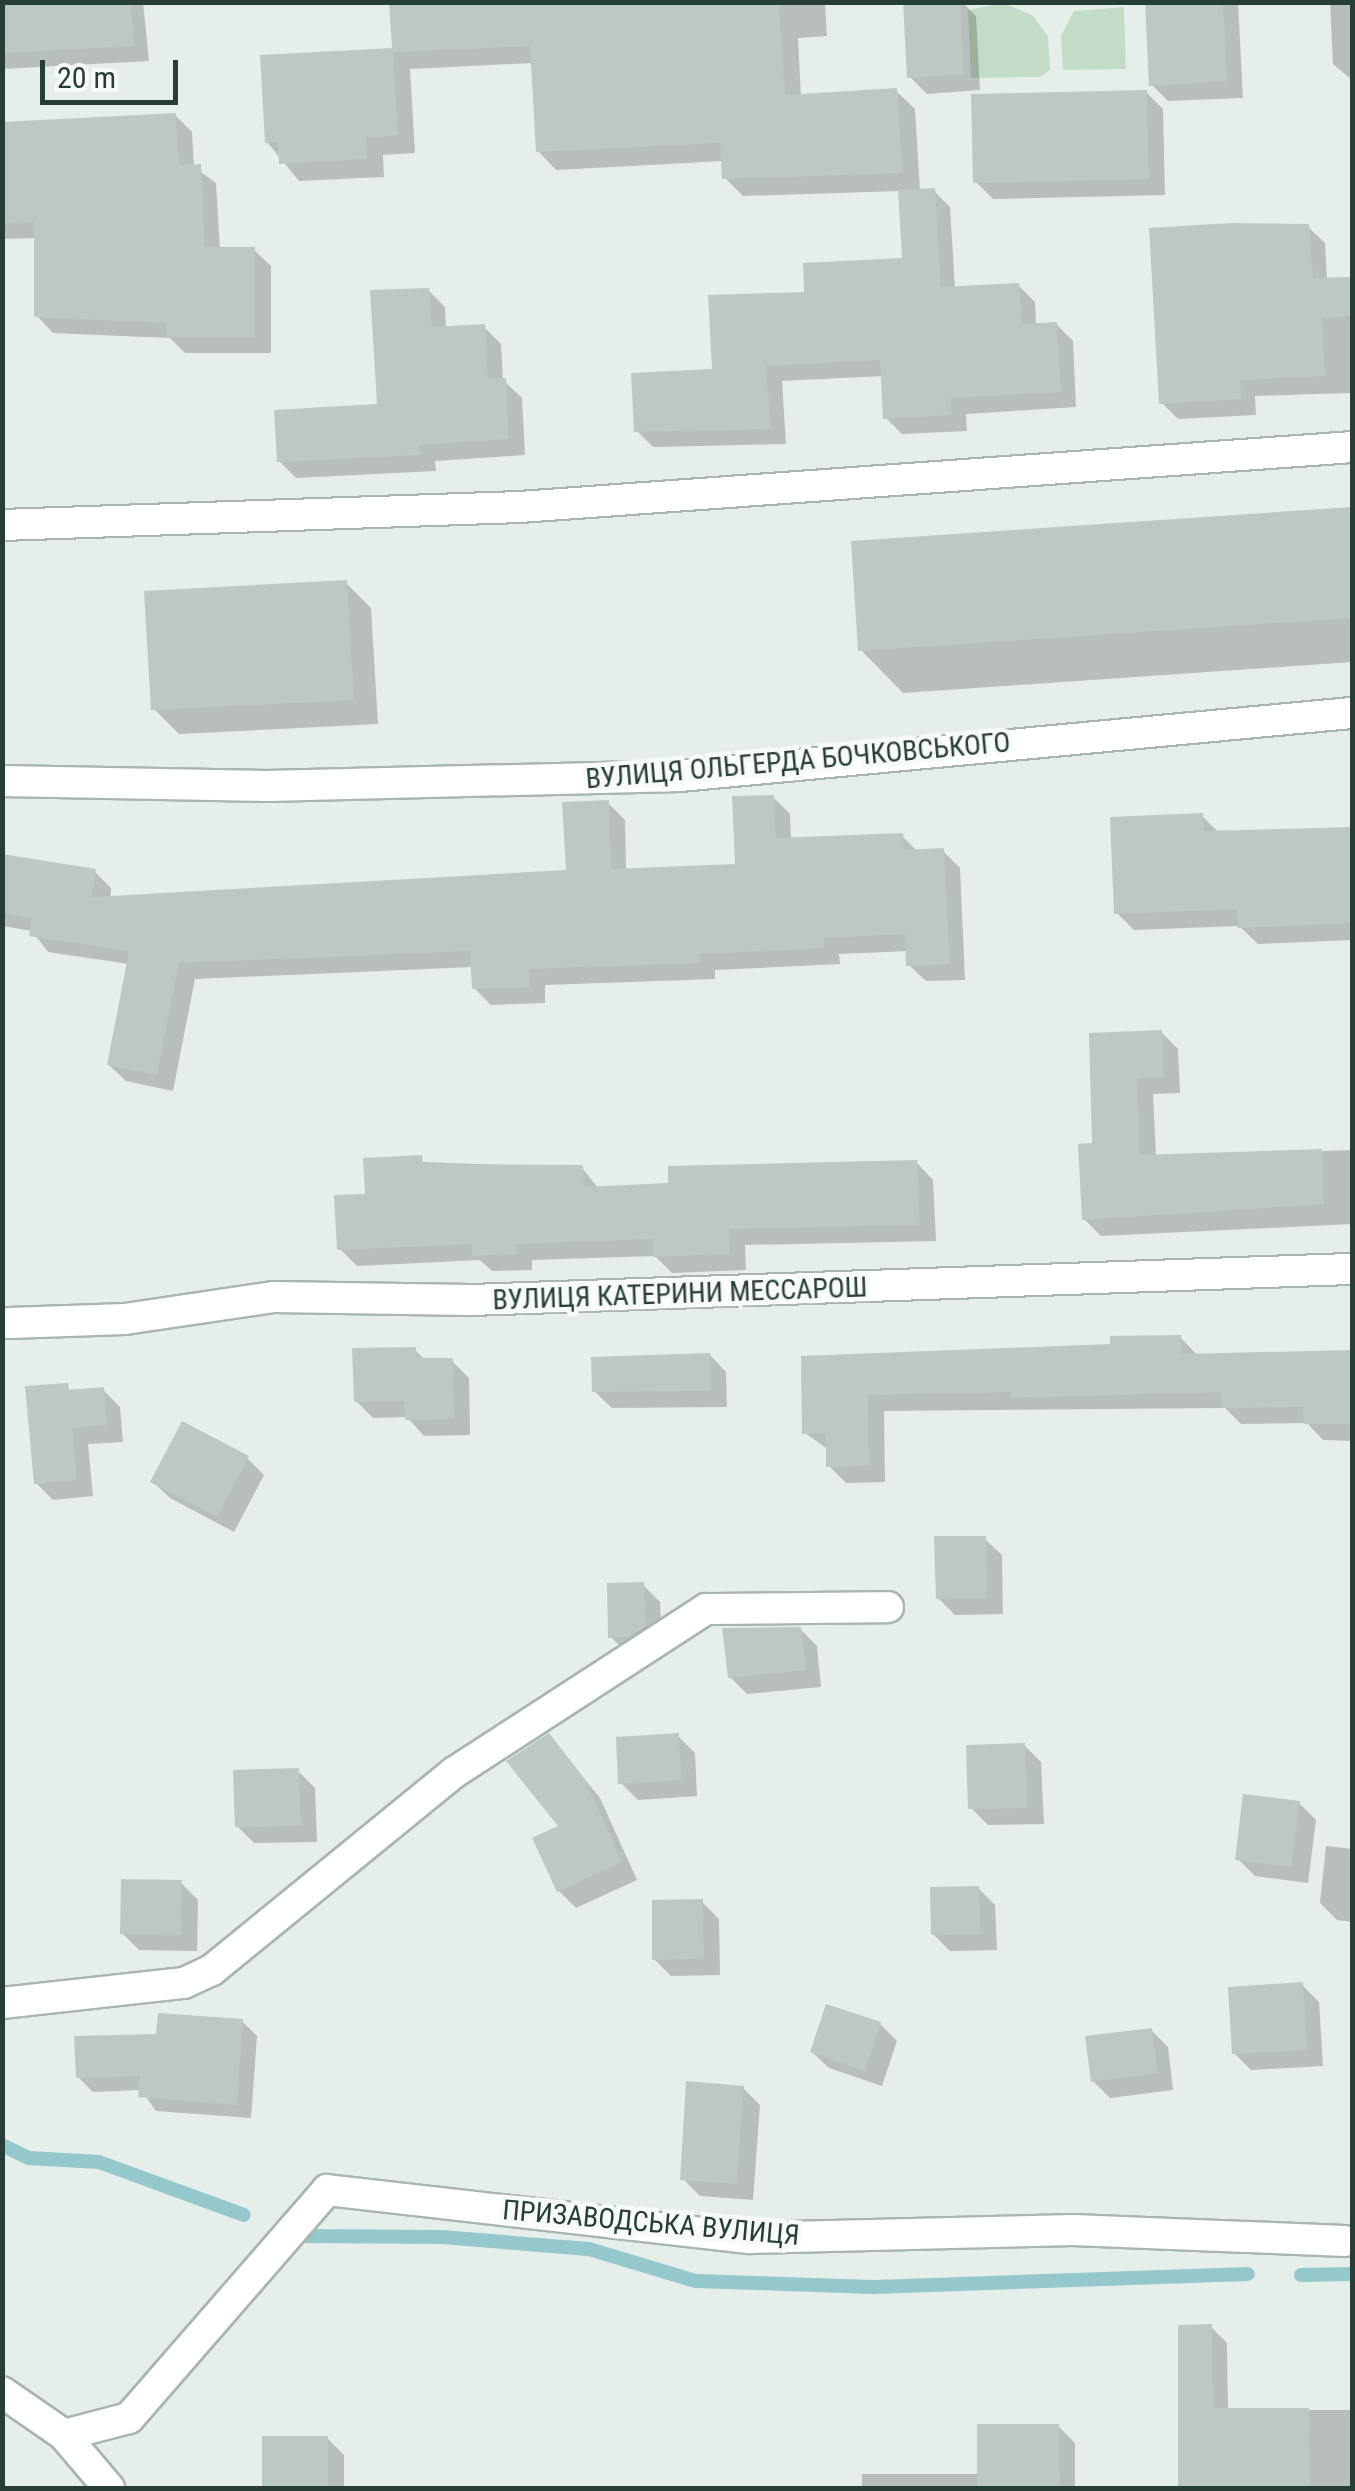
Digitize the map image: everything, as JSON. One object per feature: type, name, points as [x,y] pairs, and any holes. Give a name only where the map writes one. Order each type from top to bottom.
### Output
[{"type":"street","points":[[2,526],[520,507],[1352,447]]},
{"type":"street","name":"ВУЛИЦЯ ОЛЬГЕРДА БОЧКОВСЬКОГО","points":[[2,781],[268,786],[680,776],[1352,713]]},
{"type":"street","name":"ВУЛИЦЯ КАТЕРИНИ МЕССАРОШ","points":[[9,1324],[125,1319],[274,1298],[471,1300],[1352,1269]]},
{"type":"street","points":[[2,2004],[184,1983],[212,1970],[455,1772],[706,1609],[888,1607]]},
{"type":"street","name":"ПРИЗАВОДСЬКА ВУЛИЦЯ","points":[[64,2435],[129,2418],[328,2190],[749,2238],[1073,2230],[1345,2241]]},
{"type":"street","points":[[2,2392],[64,2435],[109,2488]]},
{"type":"green space","points":[[1003,3],[1032,15],[1048,36],[1050,70],[1040,77],[971,78],[968,10]]},
{"type":"green space","points":[[1124,7],[1126,69],[1063,70],[1061,36],[1074,11]]},
{"type":"building","points":[[2,2],[131,2],[134,46],[2,53]]},
{"type":"building","points":[[389,2],[779,2],[785,95],[897,88],[903,173],[722,179],[720,143],[536,152],[530,46],[393,52],[398,135],[366,138],[367,159],[279,164],[278,142],[265,143],[260,55],[392,48]]},
{"type":"building","points":[[903,2],[960,2],[964,74],[907,78]]},
{"type":"building","points":[[1145,2],[1223,2],[1227,81],[1149,86]]},
{"type":"building","points":[[1147,90],[1149,179],[973,183],[971,94]]},
{"type":"building","points":[[176,113],[179,165],[201,164],[205,247],[255,247],[255,337],[166,337],[166,323],[34,317],[34,222],[4,224],[2,122]]},
{"type":"building","points":[[935,188],[941,287],[1019,283],[1022,324],[1057,322],[1061,392],[951,398],[952,415],[883,419],[880,360],[766,366],[771,429],[634,432],[631,373],[712,369],[708,295],[804,292],[803,263],[902,258],[898,190]]},
{"type":"building","points":[[1309,224],[1313,278],[1352,277],[1352,316],[1322,318],[1325,376],[1240,380],[1241,399],[1159,404],[1149,228]]},
{"type":"building","points":[[429,288],[432,327],[485,324],[488,379],[506,378],[509,439],[419,445],[420,455],[277,462],[274,410],[377,404],[370,290]]},
{"type":"building","points":[[1352,507],[1352,618],[858,651],[851,541]]},
{"type":"building","points":[[347,580],[354,700],[151,710],[144,591]]},
{"type":"building","points":[[774,795],[776,838],[903,833],[904,850],[944,848],[950,964],[906,966],[905,934],[824,938],[824,948],[699,954],[700,963],[529,969],[530,987],[472,989],[470,951],[179,963],[157,1075],[107,1065],[129,951],[29,936],[32,918],[2,913],[2,854],[96,869],[92,897],[566,870],[562,802],[609,800],[611,869],[735,864],[732,796]]},
{"type":"building","points":[[1203,813],[1204,831],[1352,827],[1352,923],[1238,928],[1237,909],[1114,914],[1110,817]]},
{"type":"building","points":[[1162,1030],[1164,1077],[1137,1078],[1140,1155],[1322,1149],[1324,1204],[1082,1220],[1078,1144],[1092,1143],[1089,1033]]},
{"type":"building","points":[[422,1155],[423,1164],[583,1165],[584,1187],[668,1183],[668,1166],[917,1160],[920,1225],[729,1229],[730,1254],[653,1257],[652,1239],[516,1244],[517,1254],[472,1256],[472,1244],[337,1250],[334,1195],[365,1194],[363,1158]]},
{"type":"building","points":[[1181,1335],[1181,1354],[1352,1350],[1352,1424],[1304,1424],[1303,1407],[1222,1408],[1221,1392],[1011,1398],[1011,1392],[868,1395],[869,1466],[826,1467],[826,1434],[802,1434],[801,1356],[1110,1344],[1110,1336]]},
{"type":"building","points":[[416,1347],[416,1358],[453,1358],[454,1419],[405,1420],[404,1401],[354,1402],[352,1348]]},
{"type":"building","points":[[710,1353],[711,1391],[592,1392],[591,1357]]},
{"type":"building","points":[[68,1383],[69,1390],[104,1387],[107,1425],[72,1428],[77,1480],[34,1484],[25,1386]]},
{"type":"building","points":[[182,1421],[249,1456],[217,1517],[150,1482]]},
{"type":"building","points":[[934,1536],[986,1536],[987,1598],[936,1599]]},
{"type":"building","points":[[644,1582],[646,1626],[628,1637],[608,1638],[607,1583]]},
{"type":"building","points":[[801,1627],[806,1670],[728,1678],[722,1628]]},
{"type":"building","points":[[549,1733],[584,1778],[622,1862],[557,1892],[532,1838],[558,1826],[506,1761]]},
{"type":"building","points":[[679,1733],[681,1780],[618,1784],[616,1737]]},
{"type":"building","points":[[1025,1743],[1028,1808],[968,1809],[966,1745]]},
{"type":"building","points":[[299,1768],[301,1826],[235,1827],[233,1770]]},
{"type":"building","points":[[1243,1794],[1300,1801],[1291,1867],[1235,1860]]},
{"type":"building","points":[[121,1879],[182,1880],[181,1935],[120,1934]]},
{"type":"building","points":[[979,1886],[981,1934],[931,1935],[930,1887]]},
{"type":"building","points":[[703,1899],[704,1959],[652,1960],[652,1900]]},
{"type":"building","points":[[1303,1982],[1307,2050],[1232,2054],[1228,1987]]},
{"type":"building","points":[[826,2004],[881,2022],[865,2071],[810,2052]]},
{"type":"building","points":[[158,2013],[243,2019],[237,2105],[138,2097],[140,2076],[76,2078],[74,2036],[156,2034]]},
{"type":"building","points":[[1152,2028],[1158,2073],[1091,2082],[1085,2036]]},
{"type":"building","points":[[686,2081],[744,2086],[737,2184],[680,2180]]},
{"type":"building","points":[[1212,2324],[1213,2408],[1309,2408],[1310,2487],[1178,2488],[1178,2325]]},
{"type":"building","points":[[977,2424],[1059,2424],[1060,2488],[977,2488]]},
{"type":"building","points":[[262,2436],[328,2436],[328,2488],[262,2488]]},
{"type":"waterway","points":[[2,2145],[29,2158],[99,2162],[244,2215]]},
{"type":"waterway","points":[[305,2236],[442,2237],[589,2249],[696,2281],[874,2287],[1248,2274]]},
{"type":"waterway","points":[[1301,2275],[1352,2274]]}]
